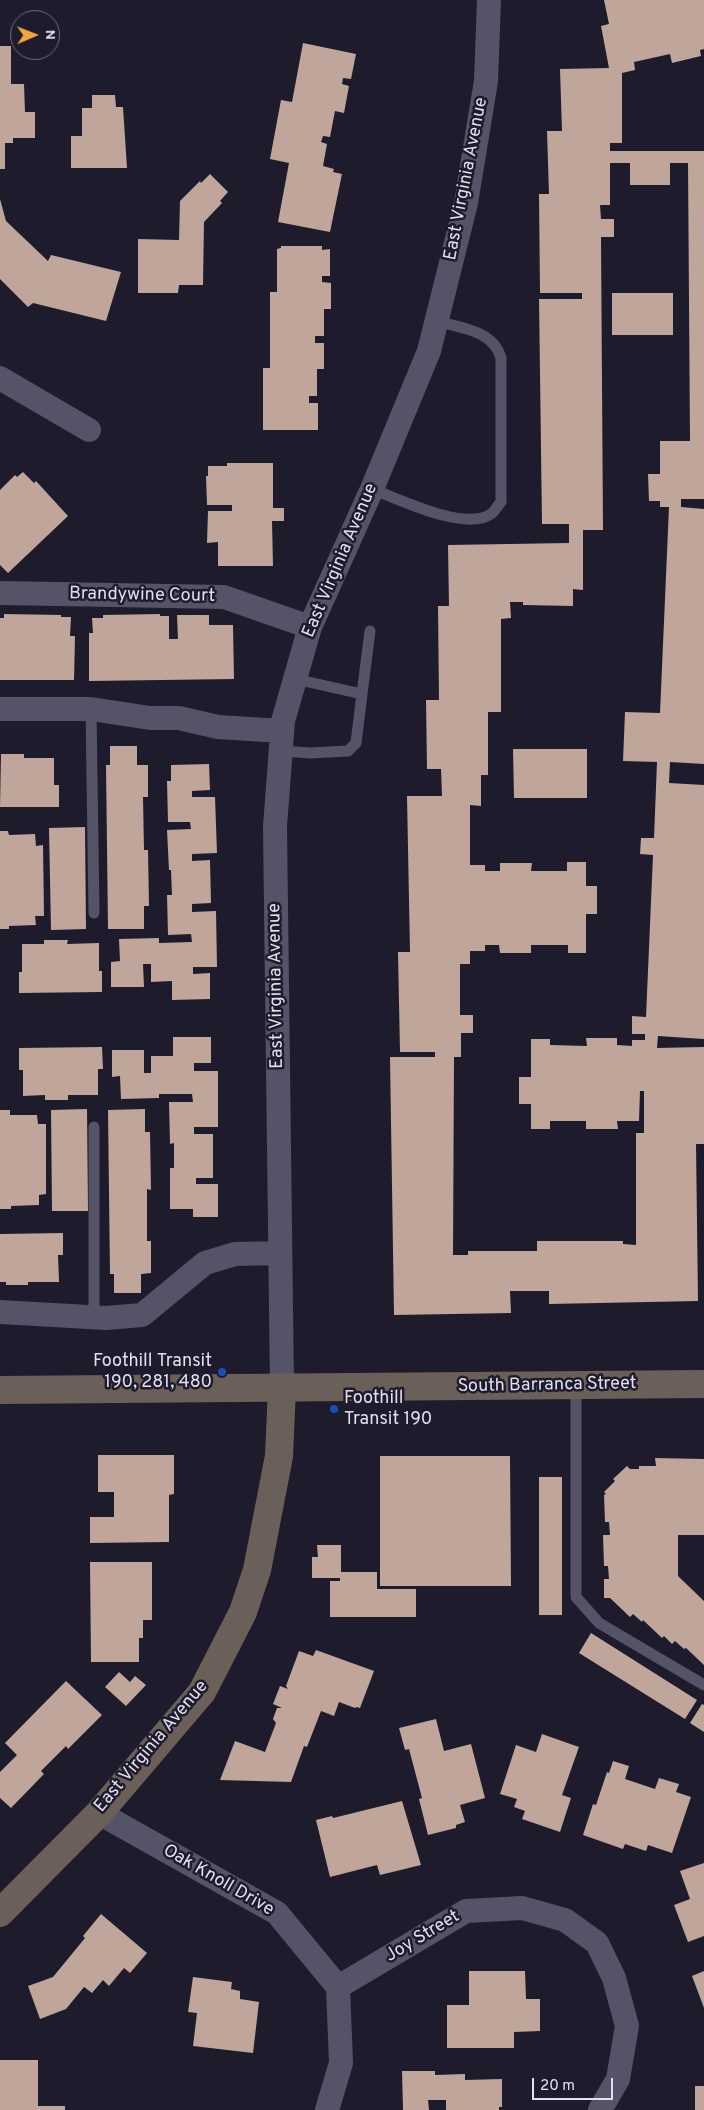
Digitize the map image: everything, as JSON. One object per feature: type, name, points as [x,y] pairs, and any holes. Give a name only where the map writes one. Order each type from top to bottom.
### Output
[{"type":"main road","name":"South Barranca Street","points":[[0,1390],[704,1384]]},
{"type":"main road","name":"East Virginia Avenue","points":[[0,1913],[99,1813],[202,1692],[243,1612],[258,1570],[279,1456],[282,1388]]},
{"type":"street","name":"East Virginia Avenue","points":[[282,1388],[275,826],[283,721],[310,627],[372,489],[429,351],[466,202],[486,81],[489,0]]},
{"type":"street","points":[[0,378],[89,430]]},
{"type":"street","name":"Brandywine Court","points":[[0,593],[224,597],[310,627]]},
{"type":"street","points":[[0,709],[91,709],[150,718],[179,718],[282,741]]},
{"type":"street","points":[[0,1312],[106,1318],[142,1315],[205,1264],[235,1254],[280,1253]]},
{"type":"street","name":"Oak Knoll Drive","points":[[99,1813],[277,1913],[338,1987]]},
{"type":"street","name":"Joy Street","points":[[338,1987],[466,1911],[522,1908],[566,1920],[597,1943],[614,1978],[627,2026],[618,2079],[600,2110]]},
{"type":"street","points":[[327,2110],[341,2063],[338,1987]]},
{"type":"lane","points":[[372,489],[443,515],[465,520],[480,518],[492,513],[501,502],[501,358],[498,348],[482,334],[436,321]]},
{"type":"lane","points":[[282,741],[310,753],[348,751],[356,743],[370,631]]},
{"type":"lane","points":[[295,679],[362,694]]},
{"type":"lane","points":[[91,709],[94,912]]},
{"type":"lane","points":[[94,1127],[94,1316]]},
{"type":"lane","points":[[576,1386],[576,1597],[599,1623],[704,1685]]},
{"type":"building","points":[[604,0],[704,0],[704,49],[700,50],[701,56],[672,63],[670,54],[634,62],[635,70],[622,73],[622,143],[610,143],[610,151],[704,151],[704,499],[681,499],[681,507],[704,509],[704,764],[670,762],[669,783],[704,785],[704,1039],[658,1036],[657,1048],[704,1047],[704,1144],[696,1144],[698,1301],[549,1304],[549,1291],[510,1291],[511,1313],[394,1315],[390,1057],[435,1057],[435,1052],[400,1052],[398,952],[410,952],[407,796],[442,796],[441,769],[427,769],[426,700],[439,700],[438,606],[449,606],[448,545],[569,543],[569,524],[542,524],[539,299],[582,299],[582,293],[540,293],[539,194],[549,194],[547,131],[562,131],[560,69],[609,68],[601,26],[609,24]],"holes":[[[610,163],[630,163],[630,185],[670,185],[670,163],[688,163],[690,441],[660,441],[660,474],[648,474],[649,501],[660,501],[660,507],[669,507],[660,713],[625,712],[623,761],[657,762],[654,838],[641,838],[640,854],[653,855],[646,1017],[632,1016],[632,1034],[645,1034],[645,1040],[632,1040],[632,1046],[617,1045],[617,1038],[586,1038],[587,1046],[550,1045],[550,1039],[531,1039],[531,1077],[519,1077],[519,1104],[531,1104],[531,1129],[550,1129],[550,1121],[586,1121],[586,1129],[618,1129],[617,1121],[639,1121],[640,1091],[644,1091],[644,1133],[636,1133],[636,1245],[623,1244],[623,1241],[537,1241],[537,1251],[468,1251],[468,1255],[453,1255],[454,1057],[461,1057],[461,1033],[473,1033],[473,1015],[460,1015],[460,964],[470,964],[470,951],[485,951],[485,945],[499,945],[500,953],[531,953],[531,945],[568,945],[568,953],[586,953],[586,914],[597,914],[597,886],[586,886],[586,862],[567,862],[567,871],[531,871],[532,863],[500,863],[500,871],[485,871],[485,865],[470,865],[470,805],[481,806],[481,775],[488,775],[488,712],[501,712],[501,619],[511,618],[510,602],[523,602],[523,605],[573,606],[573,589],[583,590],[583,530],[603,530],[601,237],[614,237],[614,219],[601,219],[600,205],[610,205]]]},
{"type":"building","points":[[303,43],[356,54],[351,79],[343,78],[342,84],[349,86],[344,113],[335,111],[330,137],[323,136],[321,142],[327,144],[323,166],[334,169],[333,172],[342,174],[330,232],[278,222],[289,163],[270,159],[281,100],[292,102]]},
{"type":"building","points":[[0,46],[10,46],[11,84],[24,84],[25,112],[35,112],[35,138],[13,138],[13,143],[5,143],[5,169],[0,169]]},
{"type":"building","points":[[92,95],[115,95],[116,107],[123,107],[127,168],[71,168],[71,136],[82,136],[82,108],[92,108]]},
{"type":"building","points":[[210,174],[228,192],[220,201],[222,203],[204,222],[203,285],[179,285],[178,293],[138,293],[138,239],[179,240],[180,201]]},
{"type":"building","points":[[0,199],[6,221],[48,261],[51,255],[121,272],[106,321],[33,303],[28,307],[0,279]]},
{"type":"building","points":[[281,246],[322,246],[322,250],[330,249],[330,276],[322,276],[322,282],[331,283],[331,309],[324,309],[324,336],[315,336],[315,343],[324,343],[324,369],[317,369],[317,396],[309,396],[309,403],[318,403],[318,430],[263,430],[263,368],[270,368],[270,292],[277,292],[277,249],[281,248]]},
{"type":"building","points":[[612,293],[673,293],[673,335],[612,335]]},
{"type":"building","points":[[227,463],[273,463],[273,508],[284,508],[284,521],[272,521],[273,566],[218,566],[218,542],[207,543],[208,511],[232,511],[232,505],[207,505],[206,476],[208,476],[208,466],[227,466]]},
{"type":"building","points":[[23,472],[34,483],[36,481],[68,516],[8,573],[0,565],[0,490],[15,475],[17,477]]},
{"type":"building","points":[[4,614],[61,615],[61,617],[71,617],[70,636],[75,636],[74,680],[0,680],[0,618],[4,618]]},
{"type":"building","points":[[160,614],[160,616],[169,616],[169,639],[178,639],[177,615],[209,615],[209,625],[233,625],[234,679],[89,681],[89,633],[93,633],[92,618],[103,618],[103,615]]},
{"type":"building","points":[[110,746],[137,746],[137,765],[148,765],[148,797],[143,797],[144,850],[148,850],[149,906],[144,906],[144,929],[108,929],[106,765],[110,765]]},
{"type":"building","points":[[513,749],[587,749],[587,798],[514,798]]},
{"type":"building","points":[[1,754],[24,754],[24,758],[54,758],[54,785],[59,785],[59,807],[0,807]]},
{"type":"building","points":[[209,764],[210,790],[192,791],[192,797],[215,797],[217,853],[192,854],[192,861],[210,860],[211,903],[192,904],[192,912],[216,911],[217,967],[193,967],[193,974],[210,973],[210,999],[172,1000],[172,981],[151,982],[151,964],[143,964],[144,987],[111,987],[111,962],[120,961],[119,939],[159,938],[159,943],[192,942],[191,934],[168,935],[167,895],[172,895],[167,830],[191,829],[190,822],[168,822],[167,781],[171,781],[171,765]]},
{"type":"building","points":[[85,827],[86,929],[51,930],[49,828]]},
{"type":"building","points":[[0,831],[8,831],[9,835],[35,834],[36,846],[43,845],[44,916],[35,916],[36,925],[9,926],[9,929],[0,929]]},
{"type":"building","points":[[44,940],[68,940],[67,944],[99,943],[99,971],[102,971],[102,992],[19,993],[19,972],[22,972],[22,944],[44,944]]},
{"type":"building","points":[[173,1037],[211,1037],[211,1063],[194,1063],[194,1071],[218,1071],[218,1127],[194,1127],[194,1134],[213,1134],[213,1178],[196,1178],[196,1184],[218,1184],[218,1217],[193,1217],[193,1209],[170,1209],[170,1168],[174,1168],[174,1143],[170,1144],[169,1102],[193,1102],[192,1094],[159,1094],[159,1098],[121,1099],[120,1076],[112,1077],[112,1050],[144,1050],[144,1073],[151,1073],[151,1056],[173,1056]]},
{"type":"building","points":[[102,1047],[103,1069],[98,1069],[98,1095],[68,1095],[68,1100],[45,1100],[45,1095],[23,1096],[23,1070],[19,1070],[19,1048]]},
{"type":"building","points":[[87,1109],[88,1211],[52,1211],[51,1110]]},
{"type":"building","points":[[145,1109],[145,1132],[150,1132],[151,1190],[147,1189],[147,1241],[151,1241],[151,1273],[141,1274],[141,1293],[114,1293],[114,1274],[110,1274],[108,1110]]},
{"type":"building","points":[[0,1110],[10,1110],[10,1115],[37,1115],[38,1124],[46,1124],[46,1194],[39,1195],[39,1205],[11,1206],[11,1209],[0,1209]]},
{"type":"building","points":[[63,1233],[63,1255],[58,1255],[59,1282],[28,1282],[28,1285],[6,1285],[6,1282],[0,1282],[0,1234]]},
{"type":"building","points":[[98,1455],[174,1455],[174,1494],[169,1495],[169,1542],[90,1543],[90,1517],[114,1517],[114,1492],[98,1492]]},
{"type":"building","points":[[380,1456],[510,1456],[511,1586],[380,1586]]},
{"type":"building","points":[[655,1458],[704,1459],[704,1535],[678,1535],[678,1576],[704,1601],[704,1665],[686,1648],[684,1649],[675,1641],[672,1644],[664,1636],[662,1638],[643,1620],[642,1622],[633,1614],[630,1617],[610,1598],[604,1598],[604,1579],[609,1579],[608,1566],[604,1566],[603,1535],[610,1535],[609,1522],[605,1522],[604,1495],[606,1494],[604,1492],[615,1481],[613,1479],[627,1466],[630,1469],[639,1469],[639,1466],[656,1466]]},
{"type":"building","points":[[539,1477],[562,1477],[562,1615],[539,1615]]},
{"type":"building","points":[[317,1545],[341,1545],[341,1572],[377,1572],[377,1589],[416,1589],[416,1617],[330,1617],[330,1581],[340,1581],[340,1578],[312,1578],[312,1557],[318,1557]]},
{"type":"building","points":[[90,1562],[152,1562],[152,1620],[143,1620],[143,1638],[139,1638],[139,1662],[91,1662]]},
{"type":"building","points":[[591,1633],[697,1700],[685,1719],[579,1653]]},
{"type":"building","points":[[316,1650],[374,1671],[360,1708],[339,1702],[334,1716],[321,1711],[307,1747],[304,1746],[291,1782],[220,1780],[235,1741],[265,1752],[276,1723],[273,1719],[277,1708],[282,1708],[273,1704],[280,1686],[288,1689],[286,1686],[299,1651],[313,1656]]},
{"type":"building","points":[[119,1672],[130,1682],[135,1676],[146,1685],[126,1706],[105,1687]]},
{"type":"building","points":[[66,1681],[102,1715],[68,1749],[66,1746],[41,1771],[44,1774],[11,1808],[0,1798],[0,1772],[17,1755],[5,1743]]},
{"type":"building","points":[[702,1704],[704,1705],[704,1732],[690,1723]]},
{"type":"building","points":[[436,1719],[444,1751],[471,1744],[485,1798],[460,1805],[465,1822],[456,1825],[456,1828],[428,1835],[419,1799],[422,1798],[409,1749],[405,1750],[399,1728]]},
{"type":"building","points":[[542,1734],[579,1747],[562,1795],[571,1798],[560,1832],[522,1819],[525,1811],[514,1807],[517,1799],[500,1794],[516,1745],[536,1752]]},
{"type":"building","points":[[613,1761],[629,1766],[625,1779],[655,1789],[659,1778],[679,1784],[676,1792],[691,1797],[672,1853],[648,1845],[646,1851],[625,1844],[623,1849],[583,1835],[593,1804],[596,1805],[607,1772],[609,1773]]},
{"type":"building","points":[[402,1801],[421,1865],[380,1875],[377,1865],[330,1877],[316,1820],[332,1816],[333,1818]]},
{"type":"building","points":[[704,1863],[704,1936],[688,1942],[674,1905],[690,1899],[680,1871]]},
{"type":"building","points":[[101,1914],[147,1953],[130,1973],[124,1968],[109,1986],[103,1980],[92,1993],[84,1987],[66,2009],[40,2019],[28,1986],[53,1977],[85,1938],[83,1936]]},
{"type":"building","points":[[469,1971],[525,1971],[526,1999],[540,1999],[540,2031],[514,2032],[514,2048],[447,2048],[447,2005],[469,2005]]},
{"type":"building","points":[[704,1971],[704,2008],[692,1976]]},
{"type":"building","points":[[193,1977],[232,1982],[231,1989],[240,1991],[240,1999],[259,2002],[253,2053],[193,2046],[197,2013],[188,2012]]},
{"type":"building","points":[[0,2060],[38,2060],[38,2106],[65,2106],[65,2110],[0,2110]]},
{"type":"building","points":[[402,2071],[435,2071],[435,2075],[465,2074],[465,2080],[502,2079],[502,2107],[499,2107],[499,2110],[446,2110],[446,2100],[428,2100],[429,2110],[403,2110]]},
{"type":"building","points":[[695,2086],[704,2086],[704,2110],[695,2110]]},
{"type":"place","name":"Foothill Transit 190, 281, 480","points":[[222,1372]]},
{"type":"place","name":"Foothill Transit 190","points":[[334,1409]]}]
